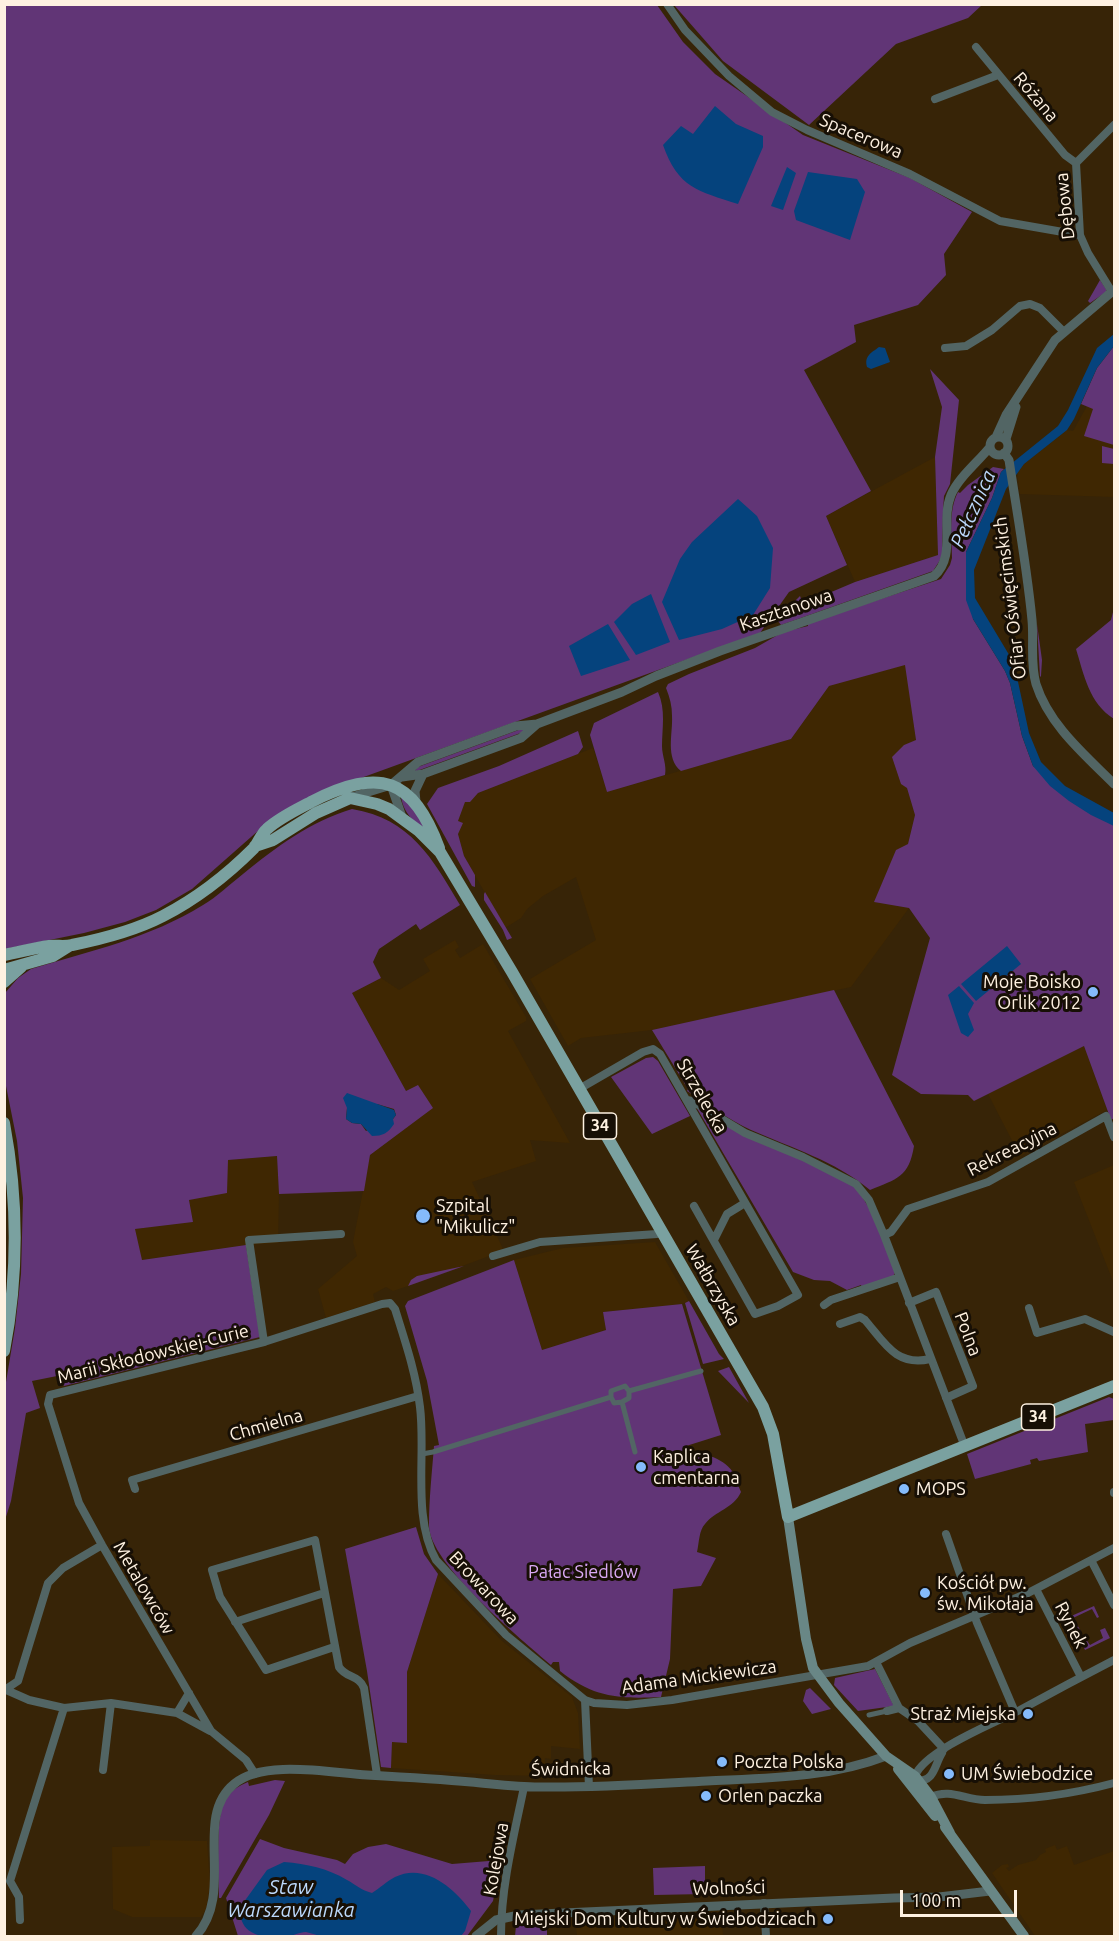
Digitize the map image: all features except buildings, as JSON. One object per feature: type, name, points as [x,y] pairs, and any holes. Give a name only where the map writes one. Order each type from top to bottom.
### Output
[{"type":"main road","name":"Wałbrzyska","points":[[395,781],[416,802],[430,824],[440,852],[769,1420],[788,1517],[806,1639],[816,1675],[887,1757],[933,1796],[950,1833],[1024,1936]]},
{"type":"main road","points":[[4,970],[53,956],[69,946],[129,929],[161,917],[196,895],[255,846],[266,830],[288,815],[322,796],[350,785],[395,781]]},
{"type":"main road","name":"Wałbrzyska","points":[[350,798],[377,804],[402,817],[440,852]]},
{"type":"main road","points":[[255,846],[273,840],[316,813],[350,798]]},
{"type":"main road","points":[[4,955],[51,945],[69,946]]},
{"type":"main road","points":[[4,982],[22,966]]},
{"type":"main road","points":[[4,1123],[12,1182],[15,1234],[11,1302],[4,1351]]},
{"type":"main road","name":"34","points":[[788,1517],[1114,1387]]},
{"type":"street","name":"Spacerowa","points":[[667,4],[685,30],[729,76],[772,112],[807,130],[910,174],[1000,221],[1080,235]]},
{"type":"street","name":"Różana","points":[[976,47],[1065,155],[1076,163]]},
{"type":"street","points":[[934,99],[998,75]]},
{"type":"street","name":"Dębowa","points":[[1113,291],[1088,253],[1080,235],[1076,163],[1114,125]]},
{"type":"street","points":[[1001,438],[1020,395],[1043,356],[1064,332],[1113,291]]},
{"type":"street","points":[[945,348],[966,346],[992,330],[1020,306],[1030,304],[1040,308],[1064,332]]},
{"type":"street","name":"Kasztanowa","points":[[395,781],[418,762],[516,726],[537,724],[720,651],[934,576],[946,561],[946,517],[950,497],[962,478],[992,450],[991,441],[1001,438]]},
{"type":"street","name":"Ofiar Oświęcimskich","points":[[1001,438],[1008,445],[1007,457],[1032,620],[1033,672],[1036,685],[1050,712],[1067,736],[1114,784]]},
{"type":"street","points":[[992,450],[1007,457]]},
{"type":"street","name":"Kasztanowa","points":[[350,798],[521,738],[537,724]]},
{"type":"street","points":[[416,802],[415,791],[423,774]]},
{"type":"street","points":[[395,781],[402,817]]},
{"type":"street","name":"Strzelecka","points":[[579,1089],[643,1052],[653,1049],[660,1054],[798,1294],[778,1306],[755,1314],[694,1206]]},
{"type":"street","points":[[687,1100],[745,1133],[812,1161],[856,1184],[869,1200],[965,1447]]},
{"type":"street","name":"Rekreacyjna","points":[[884,1235],[891,1232],[908,1209],[988,1182],[1106,1116],[1114,1137]]},
{"type":"street","points":[[714,1240],[727,1214],[745,1203]]},
{"type":"street","points":[[494,1256],[540,1242],[661,1232]]},
{"type":"street","name":"Marii Skłodowskiej-Curie","points":[[264,1342],[249,1240],[341,1234]]},
{"type":"street","points":[[824,1305],[831,1300],[900,1278]]},
{"type":"street","name":"Polna","points":[[909,1303],[936,1292],[972,1386],[946,1398]]},
{"type":"street","name":"Marii Skłodowskiej-Curie","points":[[50,1395],[264,1342],[382,1304],[390,1303],[395,1309]]},
{"type":"street","points":[[1029,1308],[1037,1333],[1085,1319],[1114,1332]]},
{"type":"street","name":"Browarowa","points":[[395,1309],[418,1396],[422,1454],[422,1523],[430,1550],[436,1560],[506,1635],[585,1700]]},
{"type":"street","points":[[840,1324],[860,1317],[897,1356],[930,1359]]},
{"type":"street","points":[[629,1391],[701,1371]]},
{"type":"street","points":[[626,1386],[629,1391],[629,1398],[622,1402],[614,1403],[611,1397],[611,1391],[614,1389],[626,1386]]},
{"type":"street","name":"Metalowców","points":[[50,1395],[48,1404],[76,1494],[102,1545],[211,1731],[246,1760],[255,1774]]},
{"type":"street","name":"Chmielna","points":[[135,1489],[132,1480],[418,1396]]},
{"type":"street","points":[[422,1454],[611,1397]]},
{"type":"street","points":[[622,1402],[635,1452]]},
{"type":"street","points":[[946,1534],[975,1616],[1015,1712]]},
{"type":"street","points":[[334,1647],[266,1670],[220,1597],[212,1570],[315,1540],[334,1647],[341,1671],[346,1676],[359,1680],[364,1688],[377,1775]]},
{"type":"street","points":[[23,1697],[18,1681],[48,1583],[63,1568],[102,1545]]},
{"type":"street","name":"Rynek","points":[[1114,1548],[1036,1589],[1081,1677],[1114,1660]]},
{"type":"street","points":[[1091,1560],[1114,1605]]},
{"type":"street","name":"Adama Mickiewicza","points":[[585,1700],[594,1703],[638,1704],[672,1700],[868,1666],[910,1643],[1036,1589]]},
{"type":"street","points":[[235,1622],[324,1593]]},
{"type":"street","points":[[876,1662],[899,1708],[918,1721],[944,1749]]},
{"type":"street","points":[[931,1777],[924,1781],[914,1779],[917,1769],[965,1736],[1081,1677]]},
{"type":"street","points":[[5,1689],[18,1681]]},
{"type":"street","points":[[5,1689],[23,1697],[64,1708],[111,1703],[177,1713],[211,1731]]},
{"type":"street","points":[[177,1713],[189,1693]]},
{"type":"street","points":[[585,1700],[589,1787]]},
{"type":"street","points":[[103,1770],[111,1703]]},
{"type":"street","points":[[20,1920],[19,1897],[10,1881],[64,1708]]},
{"type":"street","points":[[869,1715],[899,1708]]},
{"type":"street","points":[[944,1749],[931,1777],[933,1796],[983,1800],[1073,1792],[1114,1783]]},
{"type":"street","name":"Świdnicka","points":[[255,1774],[296,1770],[524,1786],[589,1787],[834,1772],[887,1757]]},
{"type":"street","points":[[196,1936],[211,1913],[215,1898],[215,1827],[218,1804],[224,1793],[236,1782],[255,1774]]},
{"type":"street","name":"Kolejowa","points":[[501,1936],[501,1918],[510,1856],[524,1786]]},
{"type":"street","name":"Wolności","points":[[476,1936],[488,1925],[513,1915],[764,1903],[939,1898],[990,1891]]},
{"type":"street","points":[[764,1903],[766,1936]]},
{"type":"shaded area","points":[[1087,406],[1114,415],[1114,497],[1020,494],[1017,473],[1024,464],[1067,430],[1073,431]]},
{"type":"shaded area","points":[[935,457],[938,555],[855,582],[826,516]]},
{"type":"shaded area","points":[[906,664],[916,741],[904,745],[907,788],[915,815],[908,844],[875,902],[909,908],[851,987],[652,1030],[581,1038],[568,1046],[530,979],[596,940],[576,877],[543,896],[527,909],[521,918],[505,928],[464,856],[458,834],[458,821],[465,801],[478,793],[593,748],[607,792],[791,739],[829,686]]},
{"type":"shaded area","points":[[455,940],[459,947],[455,950],[460,958],[483,944],[526,1017],[526,1021],[508,1031],[570,1143],[530,1140],[536,1161],[472,1182],[503,1251],[393,1291],[386,1287],[373,1294],[375,1302],[326,1318],[318,1289],[357,1256],[353,1242],[370,1155],[432,1108],[406,1091],[352,993],[381,978],[399,990],[430,971],[423,959]]},
{"type":"shaded area","points":[[1084,1046],[1107,1110],[1020,1156],[988,1094]]},
{"type":"shaded area","points":[[277,1156],[278,1243],[246,1245],[141,1260],[134,1229],[193,1222],[189,1200],[227,1160]]},
{"type":"shaded area","points":[[1114,1165],[1114,1284],[1074,1182]]},
{"type":"shaded area","points":[[655,1242],[689,1301],[682,1304],[603,1312],[606,1330],[542,1350],[514,1260],[563,1248]]},
{"type":"shaded area","points":[[438,1574],[502,1641],[572,1697],[578,1713],[580,1749],[551,1746],[551,1759],[545,1758],[544,1776],[391,1768],[392,1742],[407,1742],[407,1672]]},
{"type":"shaded area","points":[[150,1840],[207,1841],[210,1885],[206,1909],[201,1917],[132,1917],[113,1909],[112,1847],[150,1846]]},
{"type":"shaded area","points":[[1055,1845],[1057,1850],[1067,1846],[1074,1865],[1114,1851],[1114,1936],[1035,1936],[992,1873],[1002,1865],[1008,1864],[1009,1867],[1006,1868],[1009,1871],[1018,1865],[1036,1860],[1046,1852],[1045,1849]]},
{"type":"shaded area","points":[[722,1915],[723,1936],[573,1936],[577,1935],[575,1922]]},
{"type":"green space","points":[[4,5],[657,5],[683,42],[715,74],[803,135],[910,178],[972,212],[944,254],[946,275],[918,305],[854,325],[856,342],[804,370],[871,491],[826,516],[847,565],[789,592],[760,633],[361,778],[259,830],[192,889],[156,910],[125,922],[84,933],[5,949]]},
{"type":"green space","points":[[674,5],[982,5],[968,18],[896,44],[809,125],[723,61]]},
{"type":"green space","points":[[1100,280],[1106,292],[1090,303],[1088,301]]},
{"type":"green space","points":[[1114,346],[1114,445],[1084,436],[1093,409],[1081,404],[1097,368]]},
{"type":"green space","points":[[930,369],[959,400],[950,484],[944,496],[942,557],[933,571],[781,625],[778,621],[780,616],[800,596],[803,604],[855,582],[938,555],[935,457],[942,407]]},
{"type":"green space","points":[[1102,446],[1114,449],[1114,464],[1102,463]]},
{"type":"green space","points":[[993,467],[1004,469],[966,552],[973,619],[1010,683],[1022,736],[1033,766],[1114,826],[1114,1118],[1111,1120],[1084,1046],[974,1101],[968,1095],[921,1094],[892,1075],[930,938],[909,908],[874,902],[896,850],[908,844],[915,815],[907,788],[901,784],[892,757],[904,745],[916,740],[905,665],[829,686],[791,739],[681,771],[676,766],[671,753],[672,712],[666,688],[668,684],[755,648],[783,632],[808,626],[808,623],[941,579],[952,558],[952,515],[958,492],[960,493]]},
{"type":"green space","points":[[1114,608],[1114,719],[1093,697],[1076,649],[1111,620]]},
{"type":"green space","points":[[1037,624],[1042,660],[1040,677]]},
{"type":"green space","points":[[658,692],[663,712],[662,746],[665,775],[607,792],[590,735],[594,723]]},
{"type":"green space","points":[[524,728],[526,731],[414,772],[418,767]]},
{"type":"green space","points":[[578,731],[583,747],[578,754],[478,793],[470,802],[465,802],[458,821],[463,823],[458,834],[464,856],[475,875],[475,887],[472,886],[427,804],[438,788],[499,766]]},
{"type":"green space","points":[[401,797],[411,803],[432,837],[408,815]]},
{"type":"green space","points":[[352,809],[372,814],[405,831],[429,857],[460,905],[420,930],[416,924],[379,949],[373,962],[381,978],[352,993],[406,1091],[418,1085],[433,1108],[370,1155],[364,1191],[279,1194],[277,1156],[228,1160],[227,1193],[189,1200],[193,1222],[135,1229],[142,1260],[246,1245],[260,1337],[64,1386],[57,1376],[32,1381],[40,1408],[26,1413],[11,1501],[5,1520],[5,1388],[21,1274],[23,1198],[17,1141],[5,1081],[5,993],[18,978],[31,969],[119,943],[183,916],[213,898],[294,836]],"holes":[[[377,1104],[394,1109],[396,1115],[393,1119],[366,1131],[361,1124],[352,1123],[346,1119],[347,1108]]]},
{"type":"green space","points":[[485,892],[512,938],[507,940],[484,900]]},
{"type":"green space","points":[[834,990],[914,1146],[909,1164],[900,1176],[870,1190],[828,1163],[743,1126],[687,1091],[688,1089],[652,1030]]},
{"type":"green space","points":[[653,1057],[658,1061],[690,1116],[652,1134],[611,1077],[646,1058]]},
{"type":"green space","points":[[695,1105],[854,1186],[868,1206],[878,1228],[895,1273],[893,1276],[862,1288],[861,1285],[847,1290],[830,1281],[814,1280],[793,1272]]},
{"type":"green space","name":"Pałac Siedlów","points":[[514,1260],[542,1350],[606,1330],[603,1312],[682,1304],[721,1435],[683,1447],[683,1452],[696,1452],[718,1459],[730,1468],[741,1492],[734,1502],[703,1527],[697,1552],[716,1558],[701,1586],[673,1589],[670,1659],[661,1697],[633,1698],[608,1695],[584,1687],[572,1680],[560,1671],[559,1662],[553,1662],[551,1665],[479,1600],[444,1559],[433,1541],[429,1525],[430,1495],[434,1446],[439,1445],[427,1381],[405,1306],[408,1301]]},
{"type":"green space","points":[[464,1266],[408,1286],[417,1276]]},
{"type":"green space","points":[[689,1301],[724,1359],[703,1364],[685,1303]]},
{"type":"green space","points":[[729,1367],[749,1403],[718,1371]]},
{"type":"green space","points":[[1109,1397],[1114,1399],[1114,1420],[1085,1424],[1088,1452],[1039,1461],[1037,1458],[1030,1460],[1031,1464],[975,1479],[967,1454]]},
{"type":"green space","points":[[416,1527],[424,1554],[438,1574],[407,1672],[407,1743],[392,1742],[391,1768],[381,1767],[367,1671],[345,1549]]},
{"type":"green space","points":[[1094,1606],[1099,1617],[1097,1618],[1092,1609],[1073,1618],[1082,1633],[1077,1634],[1069,1617]]},
{"type":"green space","points":[[1105,1628],[1110,1638],[1085,1650],[1081,1641],[1085,1638],[1090,1645],[1103,1638],[1100,1630]]},
{"type":"green space","points":[[875,1669],[894,1706],[858,1711],[834,1685],[835,1678]]},
{"type":"green space","points":[[810,1688],[831,1709],[812,1714],[803,1701],[806,1690]]},
{"type":"green space","points":[[275,1780],[285,1781],[269,1815],[219,1898],[219,1832],[225,1799],[235,1789],[248,1782],[249,1786]]},
{"type":"green space","name":"Staw Warszawianka","points":[[260,1839],[284,1848],[337,1860],[345,1864],[353,1854],[368,1847],[386,1844],[452,1864],[501,1860],[493,1901],[467,1936],[238,1936],[226,1898]]},
{"type":"green space","points":[[705,1866],[705,1894],[654,1895],[653,1868]]},
{"type":"green space","points":[[547,1925],[547,1936],[515,1936],[516,1926]]},
{"type":"water","points":[[715,106],[736,124],[763,136],[763,147],[738,204],[691,186],[675,171],[663,145],[681,126],[693,134]]},
{"type":"water","points":[[787,167],[796,173],[783,210],[771,206]]},
{"type":"water","points":[[808,172],[857,179],[865,192],[850,240],[796,220],[794,211]]},
{"type":"water","points":[[1114,334],[1114,346],[1097,368],[1067,430],[1024,464],[1006,489],[974,570],[975,598],[1014,663],[1029,733],[1041,762],[1065,786],[1114,813],[1114,826],[1069,801],[1050,786],[1033,766],[1022,736],[1010,683],[973,619],[966,600],[966,552],[992,498],[1001,472],[1058,426],[1097,348]]},
{"type":"water","points":[[879,347],[885,348],[890,362],[871,369],[867,367],[867,357]]},
{"type":"water","points":[[738,499],[757,516],[773,548],[770,588],[753,615],[722,629],[679,640],[662,602],[680,559],[692,542]]},
{"type":"water","points":[[651,594],[670,642],[636,655],[614,622],[632,604]]},
{"type":"water","points":[[608,624],[630,660],[581,676],[569,646]]},
{"type":"water","points":[[1007,946],[1021,964],[976,1001],[961,984]]},
{"type":"water","points":[[959,986],[974,1003],[968,1014],[974,1030],[968,1037],[961,1033],[948,995]]},
{"type":"water","points":[[347,1093],[394,1110],[396,1115],[390,1130],[372,1136],[361,1124],[352,1123],[346,1119],[347,1108],[343,1098]]},
{"type":"water","name":"Staw Warszawianka","points":[[284,1862],[309,1865],[324,1870],[372,1893],[395,1877],[406,1873],[428,1875],[457,1894],[471,1911],[465,1931],[461,1936],[320,1936],[306,1932],[279,1937],[261,1936],[248,1929],[243,1923],[241,1906],[267,1870]]},
{"type":"place","name":"Moje Boisko Orlik 2012","points":[[1093,992]]},
{"type":"place","name":"Szpital \"Mikulicz\"","points":[[423,1216]]},
{"type":"place","name":"Kaplica cmentarna","points":[[641,1467]]},
{"type":"place","name":"MOPS","points":[[904,1489]]},
{"type":"place","name":"Kościół pw. św. Mikołaja","points":[[925,1593]]},
{"type":"place","name":"Straż Miejska","points":[[1028,1714]]},
{"type":"place","name":"Poczta Polska","points":[[722,1762]]},
{"type":"place","name":"UM Świebodzice","points":[[949,1774]]},
{"type":"place","name":"Orlen paczka","points":[[706,1796]]},
{"type":"place","name":"Miejski Dom Kultury w Świebodzicach","points":[[828,1919]]},
{"type":"water label","name":"Pełcznica","points":[[973,509]]}]
